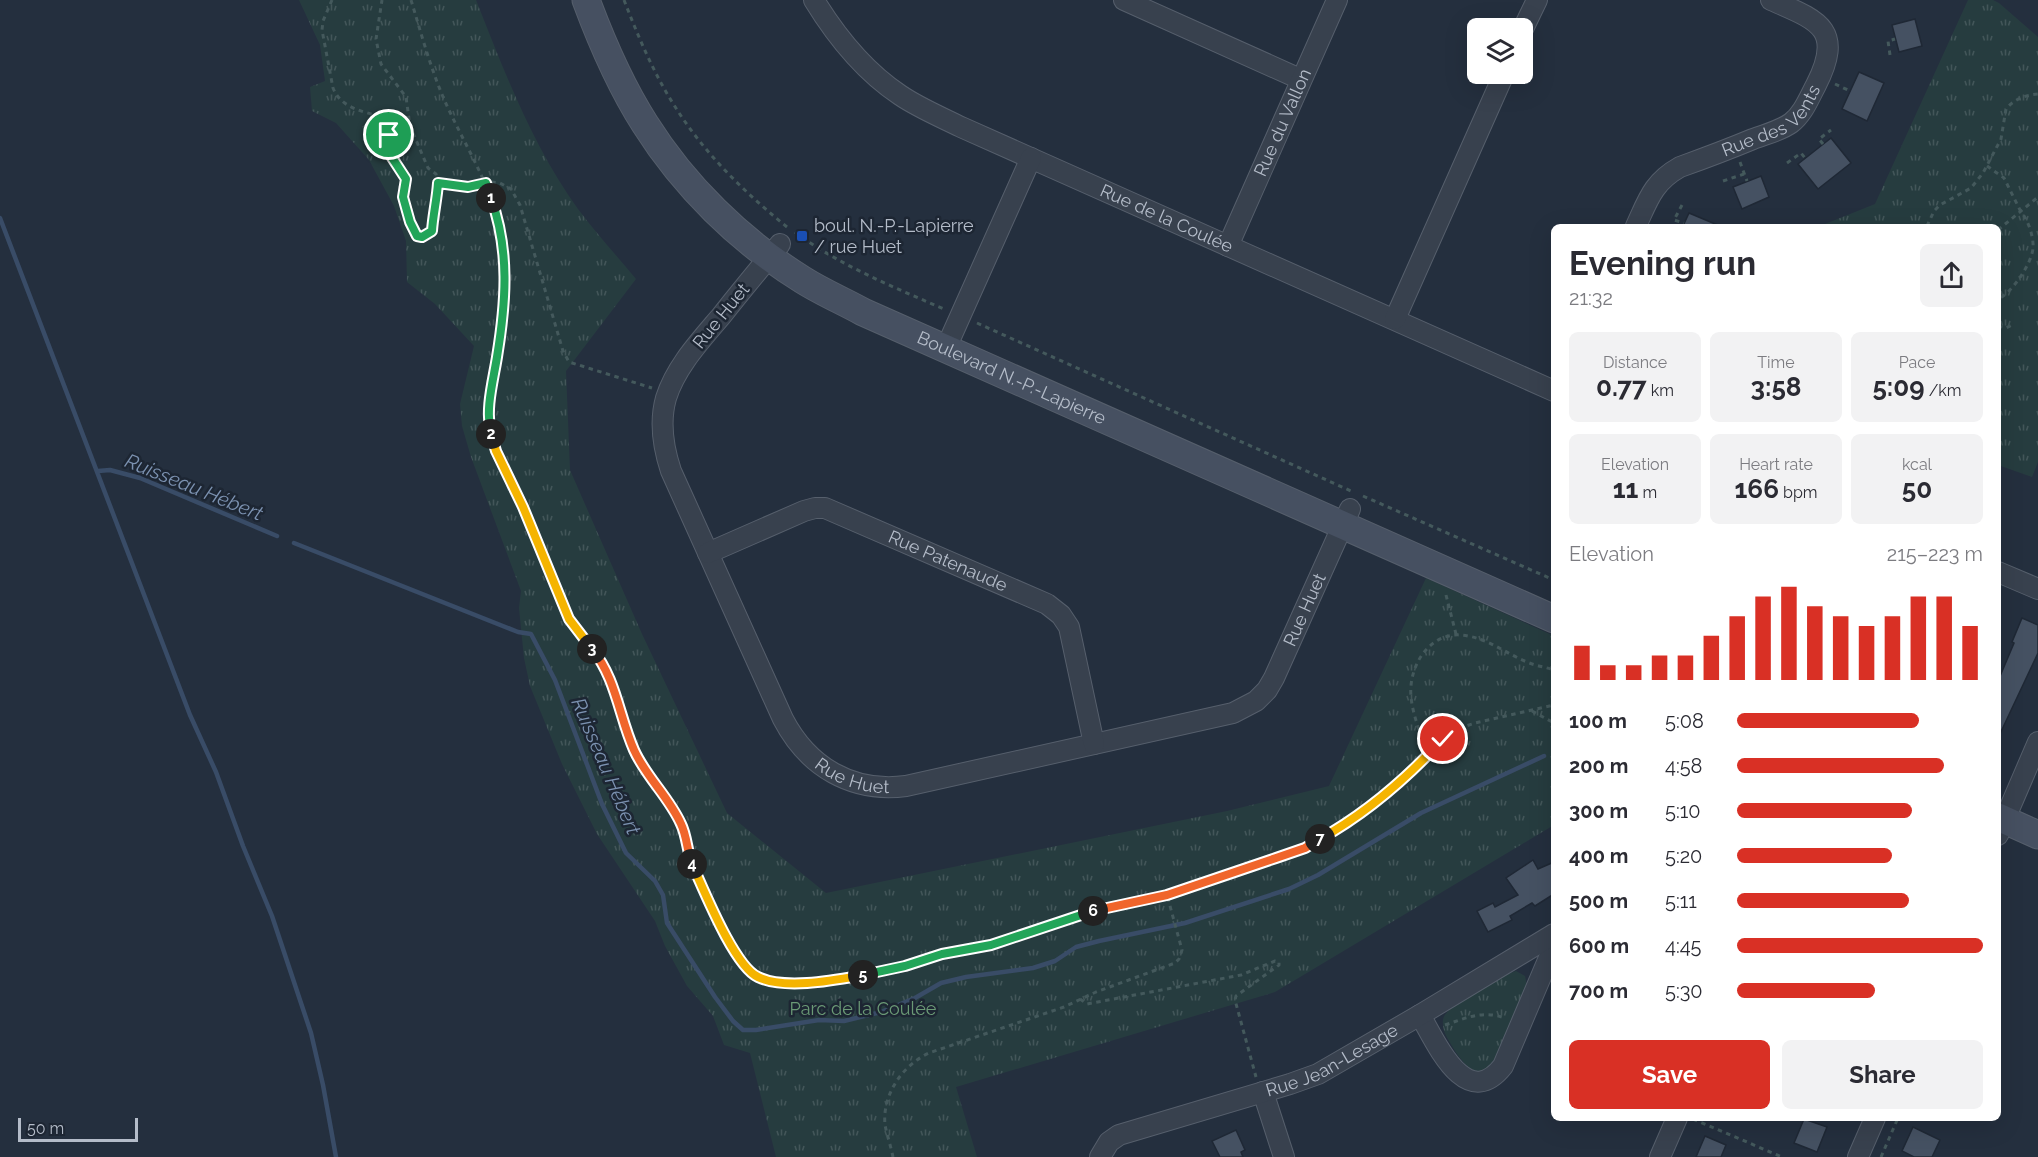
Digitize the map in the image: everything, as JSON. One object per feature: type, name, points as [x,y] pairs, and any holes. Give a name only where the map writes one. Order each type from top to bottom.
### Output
[{"type":"street","name":"Boulevard N.-P.-Lapierre","points":[[586,0],[613,65],[645,125],[687,181],[739,233],[1346,517],[1551,617]]},
{"type":"street","name":"Boulevard N.-P.-Lapierre","points":[[605,0],[644,87],[689,156],[774,250]]},
{"type":"street","name":"Rue de la Coulée","points":[[814,0],[846,46],[899,95],[1031,158],[1551,390]]},
{"type":"street","name":"Rue du Vallon","points":[[1228,246],[1300,79],[1337,0]]},
{"type":"street","points":[[1528,18],[1537,0]]},
{"type":"street","name":"Rue des Vents","points":[[1637,224],[1660,180],[1680,167],[1780,129],[1796,119],[1802,110],[1824,67],[1828,43],[1821,27],[1811,18],[1770,0]]},
{"type":"street","points":[[1134,2],[1300,79]]},
{"type":"street","points":[[1395,319],[1500,84]]},
{"type":"street","points":[[948,330],[1031,158]]},
{"type":"street","name":"Rue Huet","points":[[774,250],[686,359],[672,383],[662,421],[666,455],[671,471],[789,732],[802,750],[835,775],[878,787],[895,787],[1233,713],[1256,701],[1267,690],[1274,678],[1346,517]]},
{"type":"street","name":"Rue Patenaude","points":[[708,553],[804,511],[825,508],[1047,604],[1061,615],[1068,627],[1094,744]]},
{"type":"street","name":"Boulevard N.-P.-Lapierre","points":[[1346,517],[1551,598]]},
{"type":"street","points":[[2001,573],[2038,589]]},
{"type":"street","points":[[2002,814],[2038,742]]},
{"type":"street","points":[[2002,814],[2038,814]]},
{"type":"street","points":[[2002,814],[2038,835]]},
{"type":"street","name":"Rue Jean-Lesage","points":[[1100,1157],[1109,1142],[1119,1135],[1260,1087],[1318,1074],[1551,936]]},
{"type":"street","points":[[1420,1015],[1459,1075],[1464,1079],[1477,1082],[1493,1076],[1503,1066],[1551,953]]},
{"type":"street","points":[[1260,1087],[1284,1157]]},
{"type":"street","points":[[1660,1157],[1676,1121]]},
{"type":"street","points":[[1858,1157],[1874,1121]]},
{"type":"path","points":[[332,0],[323,21],[322,30],[333,88],[336,95],[348,106],[384,118],[391,156],[406,179],[403,197],[410,222],[417,236],[422,237],[432,231],[438,183],[436,174],[429,168],[410,126],[406,97],[381,64],[376,39],[382,0]]},
{"type":"path","points":[[411,0],[440,88],[486,183],[500,227],[505,265],[503,316],[489,408],[491,438],[523,507],[569,619],[602,661],[612,683],[635,752],[681,823],[692,863],[743,965],[759,978],[768,981],[808,983],[905,966],[942,954],[991,945],[1084,913],[1167,895],[1305,848],[1380,797],[1417,768],[1443,739],[1460,728],[1551,706]]},
{"type":"path","name":"Boulevard N.-P.-Lapierre","points":[[624,0],[648,56],[675,106],[713,157],[759,204],[798,235],[859,271],[948,330]]},
{"type":"path","points":[[1890,55],[1888,42],[1895,39]]},
{"type":"path","points":[[1928,224],[1934,211],[1971,188],[1988,166],[2001,139],[2006,109],[2023,96],[2038,94]]},
{"type":"path","points":[[1823,144],[1819,140],[1831,130]]},
{"type":"path","points":[[1787,164],[1801,153],[1805,158]]},
{"type":"path","points":[[1988,166],[2004,178],[2025,216],[2033,250],[2014,286],[2001,297]]},
{"type":"path","points":[[1723,181],[1744,174]]},
{"type":"path","points":[[438,183],[468,187],[496,182],[511,189],[520,205],[563,351],[569,362],[657,389]]},
{"type":"path","points":[[2001,228],[2038,198]]},
{"type":"path","points":[[1682,205],[1674,220],[1684,223]]},
{"type":"path","name":"Boulevard N.-P.-Lapierre","points":[[980,324],[1551,579]]},
{"type":"path","points":[[2001,327],[2006,328],[2014,324]]},
{"type":"path","points":[[1446,594],[1456,634]]},
{"type":"path","points":[[1428,755],[1412,699],[1413,683],[1421,656],[1436,640],[1456,634],[1482,639],[1528,663],[1551,669]]},
{"type":"path","points":[[1532,711],[1551,721]]},
{"type":"path","points":[[893,1157],[885,1124],[887,1107],[895,1081],[904,1069],[916,1059],[1064,1007],[1174,963],[1181,954],[1180,942],[1167,895]]},
{"type":"path","name":"Rue Jean-Lesage","points":[[1080,999],[1087,1004],[1196,985],[1241,975],[1275,961],[1279,962],[1279,965],[1236,996],[1234,1000],[1260,1087]]},
{"type":"path","points":[[1443,1026],[1484,1014],[1492,1014],[1511,1021]]},
{"type":"path","points":[[1696,1121],[1782,1157]]},
{"type":"path","points":[[1881,1157],[1897,1121]]},
{"type":"green space","name":"Parc de la Coulée","points":[[299,0],[476,0],[497,54],[547,160],[578,209],[636,279],[566,371],[570,470],[642,634],[727,813],[826,893],[1227,811],[1329,786],[1426,578],[1551,635],[1551,827],[1275,992],[956,1087],[977,1157],[776,1157],[750,1053],[724,1045],[713,1016],[687,986],[665,946],[655,921],[597,834],[562,764],[530,686],[524,658],[519,608],[521,591],[471,457],[462,426],[460,404],[474,346],[435,304],[407,282],[406,241],[394,206],[369,160],[336,123],[312,111],[310,87],[325,81],[320,45]]},
{"type":"green space","points":[[1968,0],[1993,0],[1999,3],[2038,37],[2038,462],[2032,477],[2001,466],[2001,224],[1825,224],[1875,204]]},
{"type":"green space","points":[[1516,971],[1525,976],[1527,986],[1496,1057],[1484,1070],[1472,1069],[1456,1053],[1447,1038],[1443,1027],[1444,1017],[1451,1008]]},
{"type":"building","points":[[1915,19],[1922,46],[1899,52],[1892,25]]},
{"type":"building","points":[[1859,72],[1884,83],[1867,121],[1842,109]]},
{"type":"building","points":[[1831,138],[1851,163],[1818,189],[1798,164]]},
{"type":"building","points":[[1761,176],[1769,197],[1742,209],[1733,187]]},
{"type":"building","points":[[1689,213],[1715,224],[1684,224]]},
{"type":"building","points":[[2022,618],[2038,625],[2038,653],[2001,732],[2001,674],[2014,643],[2012,642]]},
{"type":"building","points":[[1533,860],[1538,869],[1551,863],[1551,896],[1535,906],[1532,903],[1510,916],[1512,920],[1488,932],[1477,911],[1493,903],[1495,907],[1518,895],[1506,878]]},
{"type":"building","points":[[1803,1121],[1827,1127],[1817,1152],[1794,1143]]},
{"type":"building","points":[[1913,1127],[1940,1140],[1932,1157],[1914,1157],[1902,1151]]},
{"type":"building","points":[[1236,1130],[1245,1150],[1241,1152],[1243,1157],[1220,1157],[1212,1141]]},
{"type":"building","points":[[1705,1136],[1726,1145],[1721,1157],[1696,1157]]},
{"type":"waterway","points":[[0,218],[190,715],[216,772],[272,916],[311,1033],[336,1157]]},
{"type":"waterway","name":"Ruisseau Hébert","points":[[98,471],[110,470],[140,478],[277,536]]},
{"type":"waterway","name":"Ruisseau Hébert","points":[[294,543],[518,632],[531,634],[555,680],[602,804],[626,853],[655,881],[663,895],[667,923],[715,997],[733,1021],[743,1030],[819,1020],[844,1021],[881,1012],[915,998],[941,983],[966,977],[1033,968],[1055,961],[1076,947],[1185,923],[1289,889],[1318,875],[1421,813],[1544,756]]},
{"type":"place","name":"boul. N.-P.-Lapierre / rue Huet","points":[[802,236]]},
{"type":"route","points":[[389,135],[391,156],[406,179],[403,197],[410,222],[417,236],[422,237],[432,231],[438,183],[468,187],[486,183],[500,227],[505,265],[502,327],[489,408],[491,438],[523,507],[569,619],[602,661],[609,676],[635,752],[681,823],[689,856],[736,954],[743,965],[759,978],[768,981],[808,983],[905,966],[942,954],[991,945],[1084,913],[1167,895],[1305,848],[1330,833],[1417,768],[1443,739]]}]
